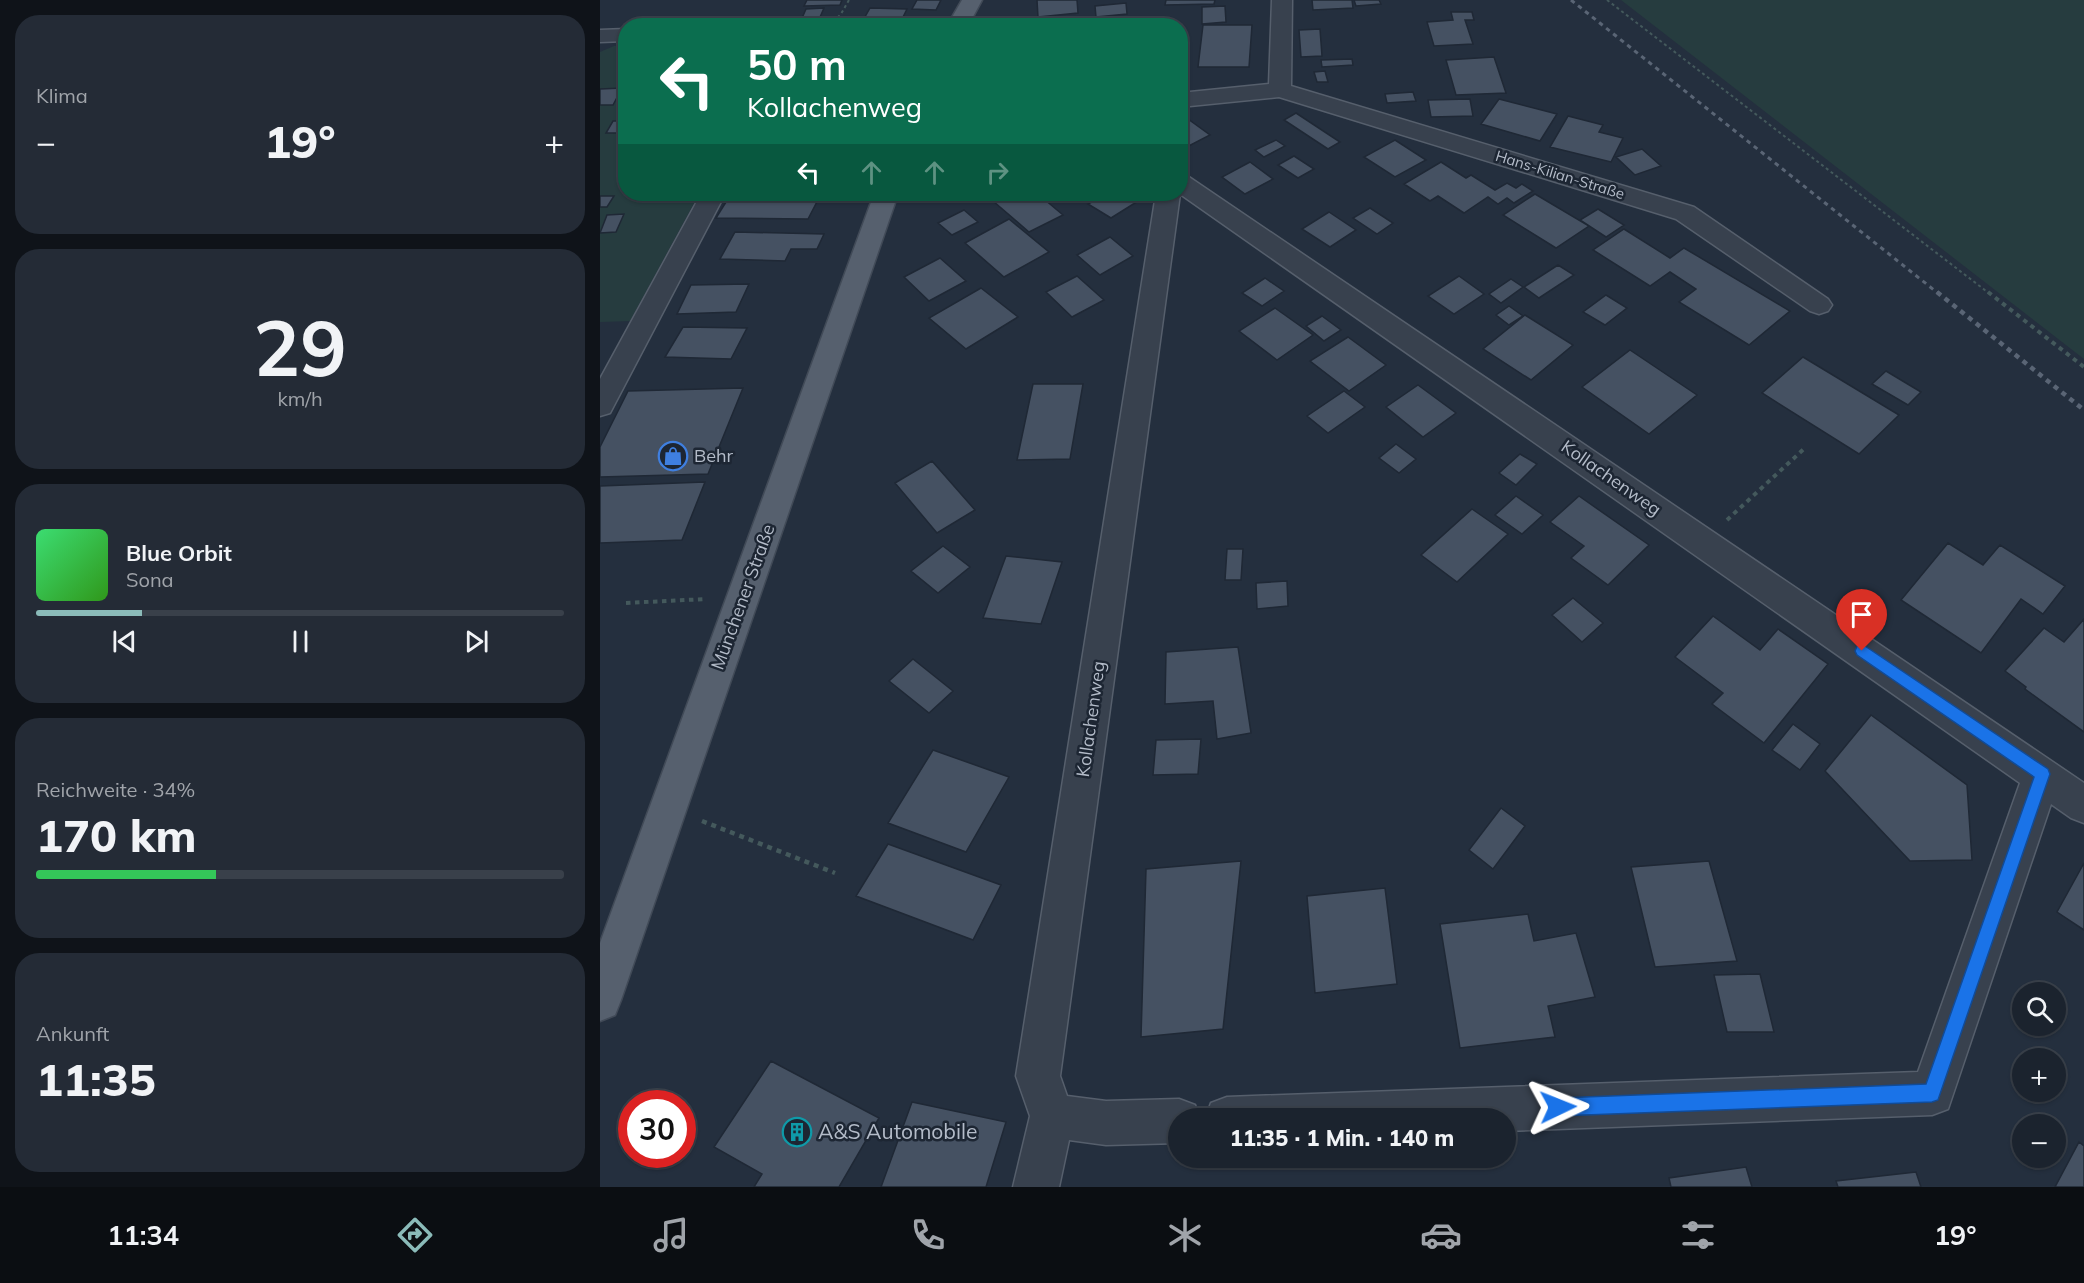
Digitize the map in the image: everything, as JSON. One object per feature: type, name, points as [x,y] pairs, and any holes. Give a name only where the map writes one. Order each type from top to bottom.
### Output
[{"type":"main road","points":[[962,18],[972,0]]},
{"type":"main road","name":"Münchener Straße","points":[[600,1000],[884,201]]},
{"type":"street","points":[[1280,90],[1282,0]]},
{"type":"street","points":[[600,36],[618,35]]},
{"type":"street","name":"Hans-Kilian-Straße","points":[[1188,99],[1280,90],[1685,213],[1819,305]]},
{"type":"street","name":"Kollachenweg","points":[[1188,187],[2084,804]]},
{"type":"street","points":[[600,405],[709,201]]},
{"type":"street","name":"Kollachenweg","points":[[1052,1116],[1038,1076],[1167,201]]},
{"type":"street","points":[[1516,1108],[1932,1093],[2042,774]]},
{"type":"street","points":[[1036,1187],[1052,1116],[1106,1123],[1168,1121]]},
{"type":"path","points":[[837,18],[849,0]]},
{"type":"path","points":[[1607,0],[1841,177],[2084,367]]},
{"type":"path","points":[[1704,541],[1806,447]]},
{"type":"path","points":[[626,603],[742,598]]},
{"type":"path","points":[[668,808],[835,873]]},
{"type":"green space","points":[[1621,0],[2084,0],[2084,359]]},
{"type":"green space","points":[[618,46],[618,201],[695,201],[630,321],[600,322],[600,52]]},
{"type":"building","points":[[807,0],[842,0],[840,5],[804,6]]},
{"type":"building","points":[[917,0],[941,0],[936,10],[912,9]]},
{"type":"building","points":[[1037,0],[1077,0],[1078,13],[1038,17]]},
{"type":"building","points":[[1166,0],[1215,0],[1214,4],[1165,5]]},
{"type":"building","points":[[1312,0],[1352,0],[1353,8],[1313,10]]},
{"type":"building","points":[[1354,0],[1379,0],[1381,4],[1356,6]]},
{"type":"building","points":[[1126,3],[1127,14],[1096,17],[1095,6]]},
{"type":"building","points":[[1225,6],[1226,22],[1202,24],[1202,7]]},
{"type":"building","points":[[824,8],[820,18],[802,18],[806,9]]},
{"type":"building","points":[[870,8],[907,9],[902,18],[864,18]]},
{"type":"building","points":[[1451,12],[1472,12],[1474,20],[1465,20],[1473,44],[1434,46],[1427,22],[1453,20]]},
{"type":"building","points":[[1203,25],[1252,25],[1249,67],[1198,67]]},
{"type":"building","points":[[1320,29],[1322,56],[1301,57],[1299,30]]},
{"type":"building","points":[[1494,57],[1506,93],[1456,95],[1446,60]]},
{"type":"building","points":[[1352,59],[1353,65],[1322,67],[1321,60]]},
{"type":"building","points":[[1325,71],[1328,82],[1317,82],[1314,72]]},
{"type":"building","points":[[618,88],[618,96],[613,105],[600,105],[600,89]]},
{"type":"building","points":[[1413,92],[1416,101],[1387,103],[1385,94]]},
{"type":"building","points":[[1470,99],[1473,116],[1431,117],[1428,100]]},
{"type":"building","points":[[1499,99],[1557,114],[1540,141],[1481,124]]},
{"type":"building","points":[[1296,113],[1340,142],[1328,149],[1284,120]]},
{"type":"building","points":[[1568,116],[1603,125],[1599,132],[1623,138],[1611,162],[1550,147]]},
{"type":"building","points":[[1188,119],[1210,135],[1188,146]]},
{"type":"building","points":[[613,121],[618,121],[618,133],[606,133]]},
{"type":"building","points":[[1276,140],[1285,146],[1264,157],[1255,150]]},
{"type":"building","points":[[1395,140],[1426,160],[1395,177],[1364,157]]},
{"type":"building","points":[[1642,149],[1661,166],[1635,175],[1616,157]]},
{"type":"building","points":[[1294,156],[1314,169],[1298,178],[1278,165]]},
{"type":"building","points":[[1250,162],[1273,179],[1245,194],[1222,177]]},
{"type":"building","points":[[1441,162],[1466,178],[1471,175],[1495,190],[1507,183],[1516,188],[1522,184],[1533,191],[1514,203],[1507,198],[1498,204],[1488,197],[1464,213],[1438,196],[1430,201],[1404,184]]},
{"type":"building","points":[[1535,194],[1589,226],[1556,248],[1503,215]]},
{"type":"building","points":[[600,196],[614,196],[607,207],[600,207]]},
{"type":"building","points":[[727,201],[817,201],[808,219],[716,218]]},
{"type":"building","points":[[993,201],[1046,201],[1063,215],[1029,232]]},
{"type":"building","points":[[1093,201],[1132,201],[1135,203],[1111,218],[1088,204]]},
{"type":"building","points":[[1370,208],[1393,223],[1377,234],[1353,218]]},
{"type":"building","points":[[1598,209],[1624,225],[1606,237],[1580,220]]},
{"type":"building","points":[[964,210],[978,222],[952,235],[938,223]]},
{"type":"building","points":[[1329,212],[1356,230],[1330,247],[1302,229]]},
{"type":"building","points":[[624,214],[616,232],[600,233],[607,215]]},
{"type":"building","points":[[1009,219],[1049,252],[1004,277],[965,243]]},
{"type":"building","points":[[1624,229],[1670,258],[1684,248],[1790,311],[1749,345],[1679,302],[1696,289],[1670,272],[1650,286],[1593,250]]},
{"type":"building","points":[[735,232],[824,234],[817,249],[791,249],[785,261],[720,259]]},
{"type":"building","points":[[1110,237],[1133,256],[1100,275],[1077,255]]},
{"type":"building","points":[[940,258],[966,281],[929,301],[904,277]]},
{"type":"building","points":[[1558,265],[1574,275],[1539,298],[1524,287]]},
{"type":"building","points":[[1077,276],[1104,300],[1072,317],[1046,292]]},
{"type":"building","points":[[1459,276],[1484,294],[1454,314],[1428,296]]},
{"type":"building","points":[[1265,278],[1284,291],[1262,306],[1242,293]]},
{"type":"building","points":[[1511,279],[1523,287],[1501,303],[1489,294]]},
{"type":"building","points":[[749,284],[736,312],[677,314],[691,285]]},
{"type":"building","points":[[981,288],[1018,317],[966,349],[929,318]]},
{"type":"building","points":[[1606,295],[1627,308],[1605,325],[1583,312]]},
{"type":"building","points":[[1509,306],[1523,316],[1509,325],[1496,315]]},
{"type":"building","points":[[1275,308],[1313,335],[1277,360],[1239,331]]},
{"type":"building","points":[[1525,315],[1573,345],[1531,380],[1483,349]]},
{"type":"building","points":[[1322,316],[1341,330],[1324,341],[1306,326]]},
{"type":"building","points":[[683,327],[747,328],[731,359],[665,357]]},
{"type":"building","points":[[1348,337],[1386,365],[1349,391],[1310,361]]},
{"type":"building","points":[[1630,350],[1697,395],[1649,434],[1582,387]]},
{"type":"building","points":[[1803,357],[1899,415],[1859,454],[1762,393]]},
{"type":"building","points":[[1886,371],[1921,392],[1908,405],[1872,384]]},
{"type":"building","points":[[1033,384],[1083,384],[1070,459],[1017,460]]},
{"type":"building","points":[[1418,385],[1456,413],[1423,437],[1386,407]]},
{"type":"building","points":[[743,388],[708,474],[600,477],[600,447],[628,391]]},
{"type":"building","points":[[1344,391],[1365,407],[1328,433],[1307,416]]},
{"type":"building","points":[[1396,444],[1416,459],[1399,473],[1379,458]]},
{"type":"building","points":[[1520,454],[1537,464],[1516,485],[1499,473]]},
{"type":"building","points":[[932,461],[975,510],[937,533],[895,483]]},
{"type":"building","points":[[705,482],[682,540],[600,543],[600,486]]},
{"type":"building","points":[[1516,496],[1543,515],[1522,534],[1495,515]]},
{"type":"building","points":[[1579,496],[1649,545],[1608,585],[1571,558],[1584,546],[1550,522]]},
{"type":"building","points":[[1472,509],[1508,534],[1457,582],[1421,555]]},
{"type":"building","points":[[1948,543],[1983,565],[2000,545],[2065,586],[2043,614],[2021,599],[1981,653],[1901,600]]},
{"type":"building","points":[[943,546],[970,567],[938,593],[911,571]]},
{"type":"building","points":[[1227,549],[1243,549],[1241,580],[1225,580]]},
{"type":"building","points":[[1006,556],[1062,562],[1041,624],[983,618]]},
{"type":"building","points":[[1287,581],[1288,606],[1257,609],[1256,583]]},
{"type":"building","points":[[1573,598],[1603,623],[1582,642],[1552,615]]},
{"type":"building","points":[[1713,616],[1760,650],[1778,629],[1828,664],[1764,743],[1712,704],[1723,693],[1675,657]]},
{"type":"building","points":[[2084,619],[2084,732],[2025,689],[2026,687],[2005,671],[2044,628],[2064,642]]},
{"type":"building","points":[[1238,647],[1251,733],[1217,739],[1213,701],[1165,704],[1166,652]]},
{"type":"building","points":[[913,659],[953,691],[929,713],[889,681]]},
{"type":"building","points":[[1871,715],[1967,785],[1972,860],[1910,861],[1825,771]]},
{"type":"building","points":[[1793,724],[1820,744],[1800,770],[1772,750]]},
{"type":"building","points":[[1201,739],[1198,774],[1153,775],[1156,740]]},
{"type":"building","points":[[933,750],[1009,777],[966,852],[888,823]]},
{"type":"building","points":[[1501,808],[1525,826],[1493,869],[1469,850]]},
{"type":"building","points":[[888,844],[1001,885],[973,940],[856,896]]},
{"type":"building","points":[[1241,861],[1223,1029],[1141,1037],[1146,869]]},
{"type":"building","points":[[1709,861],[1737,961],[1655,967],[1631,867]]},
{"type":"building","points":[[2084,863],[2084,930],[2057,912]]},
{"type":"building","points":[[1385,888],[1397,984],[1315,993],[1307,896]]},
{"type":"building","points":[[1528,914],[1534,941],[1576,933],[1595,997],[1548,1006],[1555,1037],[1460,1048],[1440,924]]},
{"type":"building","points":[[1760,974],[1774,1032],[1727,1032],[1714,975]]},
{"type":"building","name":"A&S Automobile","points":[[771,1061],[879,1118],[839,1187],[754,1187],[762,1174],[714,1147]]},
{"type":"building","points":[[912,1102],[1006,1122],[986,1187],[881,1187]]},
{"type":"building","points":[[2079,1142],[2084,1146],[2084,1187],[2055,1187]]},
{"type":"building","points":[[1746,1167],[1752,1187],[1671,1187],[1669,1178]]},
{"type":"building","points":[[1916,1172],[1921,1187],[1838,1187],[1836,1181]]},
{"type":"railway","points":[[1571,0],[1939,294]]},
{"type":"railway","points":[[1937,292],[2084,410]]},
{"type":"place","name":"Behr","points":[[673,456]]},
{"type":"place","name":"A&S Automobile","points":[[797,1132]]},
{"type":"route","points":[[1558,1107],[1932,1093],[2042,774],[1862,651]]}]
